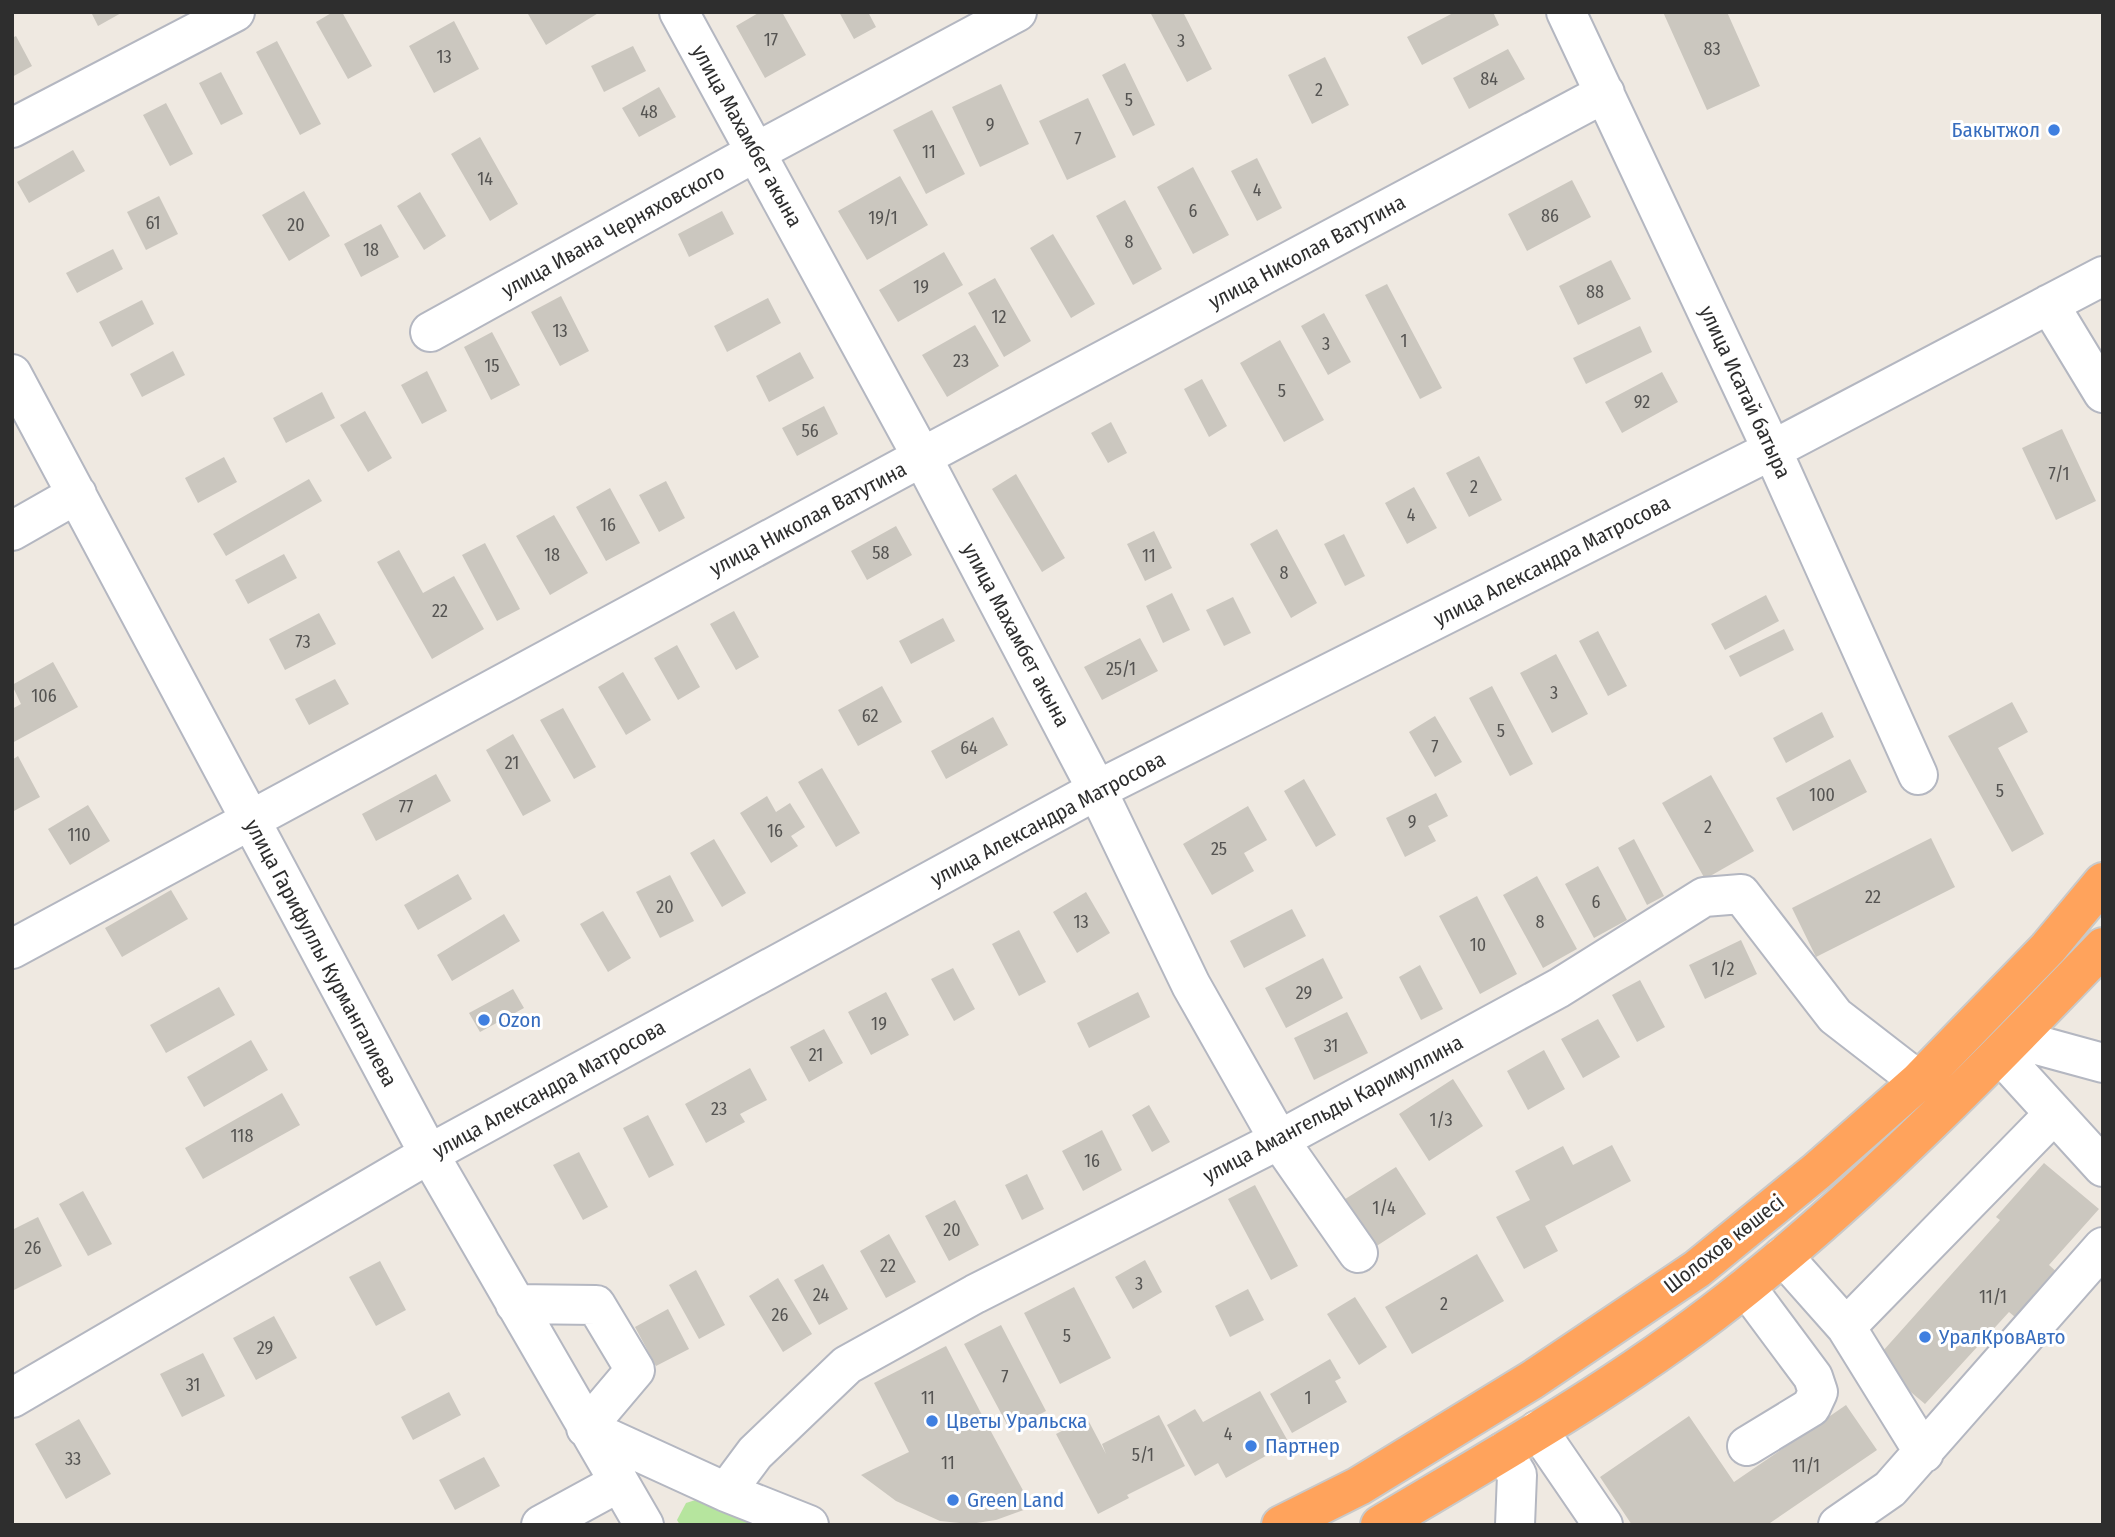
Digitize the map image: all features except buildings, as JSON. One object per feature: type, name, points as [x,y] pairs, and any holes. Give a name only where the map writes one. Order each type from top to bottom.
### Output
[{"type":"highway","name":"Шолохов көшесі","points":[[1281,1525],[1359,1486],[1521,1387],[1697,1269],[1817,1171],[1919,1081],[2048,948],[2103,882]]},
{"type":"highway","name":"Шолохов көшесі","points":[[1380,1525],[1631,1373],[1746,1287],[1901,1149],[2007,1047],[2103,947]]},
{"type":"street","points":[[12,128],[235,12]]},
{"type":"street","name":"улица Махамбет акына","points":[[679,12],[922,457],[1097,790],[1191,985],[1279,1140],[1359,1253]]},
{"type":"street","name":"улица Ивана Черняховского","points":[[430,332],[1017,12]]},
{"type":"street","name":"улица Исатай батыра","points":[[1566,12],[1772,450],[1918,775]]},
{"type":"street","name":"улица Николая Ватутина","points":[[12,949],[922,457],[1605,93]]},
{"type":"street","name":"улица Александра Матросова","points":[[12,1398],[429,1154],[1097,790],[1772,450],[2103,276]]},
{"type":"street","points":[[2049,304],[2103,393]]},
{"type":"street","name":"улица Гарифуллы Курмангалиева","points":[[12,374],[429,1154],[638,1522]]},
{"type":"street","points":[[12,531],[77,494]]},
{"type":"street","name":"улица Амангельды Каримуллина","points":[[726,1492],[755,1453],[847,1364],[975,1294],[1279,1140],[1559,988],[1704,897],[1741,894],[1835,1016],[1919,1081]]},
{"type":"street","points":[[2007,1047],[2103,1063]]},
{"type":"street","points":[[2007,1047],[2054,1114],[2103,1167]]},
{"type":"street","points":[[1846,1326],[2054,1114]]},
{"type":"street","points":[[1838,1525],[1890,1489],[2103,1247]]},
{"type":"street","points":[[1783,1256],[1846,1326],[1924,1453]]},
{"type":"street","points":[[1746,1287],[1813,1377],[1818,1392],[1811,1407],[1746,1446]]},
{"type":"street","points":[[515,1304],[596,1305],[635,1370],[586,1428],[726,1492],[809,1525]]},
{"type":"street","points":[[1538,1430],[1603,1525]]},
{"type":"street","points":[[1503,1452],[1517,1475],[1515,1525]]},
{"type":"street","points":[[541,1525],[618,1483]]},
{"type":"green space","points":[[705,1497],[774,1525],[680,1525],[677,1520],[686,1503]]},
{"type":"place","name":"Бакытжол","points":[[2054,130]]},
{"type":"place","name":"Ozon","points":[[484,1020]]},
{"type":"place","name":"УралКровАвто","points":[[1925,1337]]},
{"type":"place","name":"Цветы Уральска","points":[[932,1421]]},
{"type":"place","name":"Партнер","points":[[1251,1446]]},
{"type":"place","name":"Green Land","points":[[953,1500]]}]
